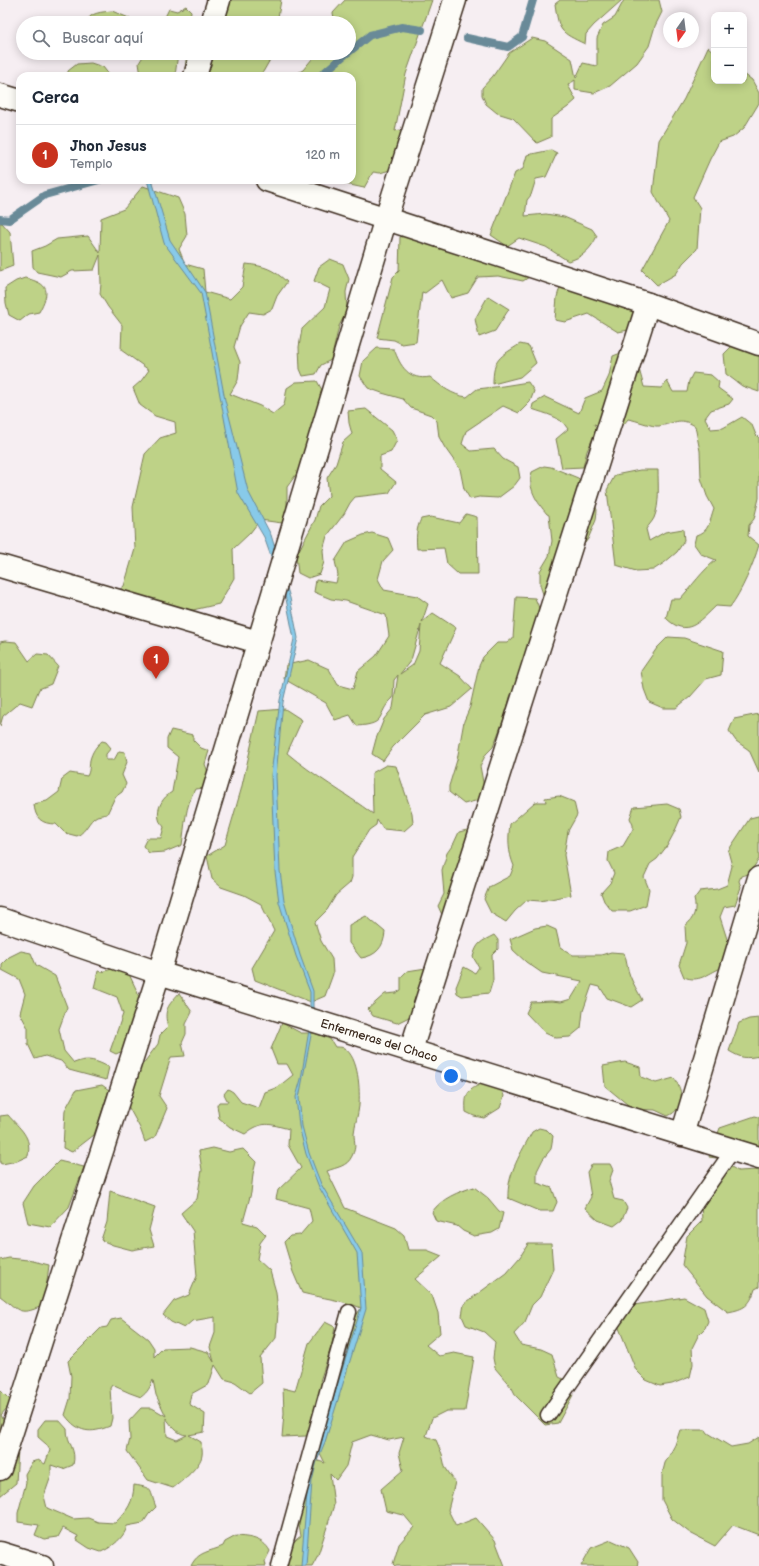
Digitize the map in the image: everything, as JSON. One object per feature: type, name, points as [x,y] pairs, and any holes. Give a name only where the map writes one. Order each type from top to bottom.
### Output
[{"type":"street","points":[[214,16],[219,0]]},
{"type":"street","points":[[0,1469],[159,973],[386,218],[456,0]]},
{"type":"street","points":[[196,72],[200,60]]},
{"type":"street","points":[[0,94],[16,100]]},
{"type":"street","points":[[280,184],[648,304],[759,344]]},
{"type":"street","points":[[411,1050],[648,304]]},
{"type":"street","points":[[0,566],[258,642]]},
{"type":"street","points":[[682,1135],[759,878]]},
{"type":"street","name":"Enfermeras del Chaco","points":[[0,919],[159,973],[759,1158]]},
{"type":"street","points":[[0,1553],[42,1566]]},
{"type":"lane","points":[[548,1415],[733,1150]]},
{"type":"lane","points":[[279,1566],[349,1312]]},
{"type":"green space","points":[[224,0],[281,0],[278,16],[218,16]]},
{"type":"green space","points":[[345,0],[432,0],[406,74],[395,131],[400,130],[408,137],[390,170],[380,173],[373,172],[364,188],[346,184],[356,184],[356,72],[299,72],[311,60],[356,60],[356,16],[334,16],[333,13]]},
{"type":"green space","points":[[560,0],[622,0],[586,34],[585,44],[570,37],[562,30],[558,20],[555,4]]},
{"type":"green space","points":[[624,0],[659,0],[662,12],[655,26],[649,46],[637,63],[610,86],[594,93],[575,90],[575,80],[568,85],[576,100],[551,119],[551,137],[537,143],[513,118],[497,113],[486,104],[482,95],[482,88],[493,76],[509,53],[532,38],[545,41],[572,59],[576,78],[583,63],[597,66],[597,38],[603,25],[615,17]]},
{"type":"green space","points":[[186,6],[191,11],[191,16],[166,16],[169,9],[177,11]]},
{"type":"green space","points":[[112,11],[124,16],[92,16],[101,12]]},
{"type":"green space","points":[[708,47],[711,50],[711,84],[747,84],[747,76],[752,80],[759,93],[759,103],[744,128],[733,137],[719,142],[693,197],[700,208],[697,249],[683,263],[676,274],[657,285],[642,270],[669,221],[653,192],[659,140],[684,99]]},
{"type":"green space","points":[[141,60],[177,60],[176,72],[140,72],[139,63]]},
{"type":"green space","points":[[186,60],[270,60],[263,72],[185,72]]},
{"type":"green space","points":[[91,63],[103,67],[107,72],[68,72],[77,64]]},
{"type":"green space","points":[[551,150],[557,153],[546,177],[536,179],[531,195],[527,200],[525,216],[546,214],[564,217],[592,229],[597,236],[592,245],[578,258],[568,261],[546,247],[519,238],[507,246],[491,235],[515,173],[523,169],[527,155]]},
{"type":"green space","points":[[143,186],[178,198],[185,214],[187,236],[179,249],[185,264],[203,269],[205,292],[230,299],[242,287],[246,264],[268,269],[287,282],[277,296],[272,309],[263,314],[249,312],[240,326],[234,347],[240,362],[238,380],[230,394],[260,406],[273,414],[284,405],[287,388],[296,382],[317,381],[322,390],[327,415],[300,469],[287,487],[287,507],[282,523],[260,520],[250,533],[233,549],[234,578],[219,604],[193,610],[153,606],[112,596],[124,586],[135,549],[133,507],[145,454],[160,438],[176,433],[175,422],[155,416],[140,405],[133,388],[141,381],[149,370],[121,350],[122,325],[100,294],[100,255],[94,270],[72,271],[61,277],[37,272],[33,267],[32,251],[57,239],[88,236],[100,253],[101,218],[124,209]]},
{"type":"green space","points":[[0,223],[2,223],[10,232],[13,266],[0,271]]},
{"type":"green space","points":[[409,233],[540,270],[523,281],[498,276],[478,277],[468,293],[451,298],[442,280],[425,293],[422,292],[416,342],[402,344],[394,340],[377,338],[393,277],[399,271],[400,237]]},
{"type":"green space","points":[[330,259],[343,264],[349,279],[346,292],[347,311],[339,326],[331,360],[321,365],[316,374],[303,376],[300,369],[299,347],[302,329],[325,307],[330,289],[314,281],[319,267]]},
{"type":"green space","points":[[25,278],[33,280],[43,286],[46,289],[46,294],[39,312],[29,314],[20,321],[9,315],[6,303],[5,288],[16,281]]},
{"type":"green space","points":[[561,283],[635,307],[634,329],[618,332],[589,314],[565,322],[555,320],[557,297]]},
{"type":"green space","points":[[488,296],[509,309],[495,331],[479,337],[475,319]]},
{"type":"green space","points":[[759,338],[759,392],[742,386],[726,374],[724,354],[735,343]]},
{"type":"green space","points":[[520,344],[529,346],[536,363],[520,377],[493,384],[493,375],[496,363],[507,352]]},
{"type":"green space","points":[[377,348],[394,349],[399,361],[406,371],[416,377],[430,377],[447,390],[462,396],[467,397],[477,389],[528,382],[534,391],[530,402],[519,413],[503,406],[466,431],[462,444],[471,451],[494,449],[503,459],[518,467],[520,478],[514,486],[498,498],[479,497],[470,499],[464,489],[460,469],[439,437],[437,421],[431,415],[411,408],[403,399],[368,388],[360,376],[363,361]]},
{"type":"green space","points":[[626,351],[639,352],[642,361],[639,369],[644,387],[661,388],[667,381],[673,392],[687,392],[689,381],[693,373],[711,375],[719,382],[718,388],[733,399],[729,404],[711,410],[705,418],[711,429],[723,428],[742,417],[752,425],[756,435],[759,438],[759,498],[754,519],[749,525],[748,536],[759,545],[754,561],[743,586],[730,607],[716,606],[693,626],[680,627],[666,618],[671,599],[680,599],[716,560],[701,554],[694,544],[696,535],[704,532],[706,529],[714,509],[707,496],[701,478],[700,451],[695,426],[681,421],[656,426],[628,419],[624,424],[613,430],[594,424],[597,429],[587,451],[583,467],[562,468],[556,439],[568,429],[557,418],[532,409],[533,404],[545,397],[579,413],[585,398],[602,391],[609,376],[613,356]]},
{"type":"green space","points":[[366,409],[392,430],[397,440],[391,452],[380,456],[380,469],[396,482],[389,493],[355,497],[327,536],[323,550],[324,562],[320,574],[308,578],[298,573],[296,556],[315,520],[319,506],[329,496],[327,478],[336,464],[343,442],[352,434],[348,411]]},
{"type":"green space","points":[[544,466],[551,467],[578,478],[589,489],[597,510],[596,520],[588,539],[544,597],[540,585],[540,571],[549,556],[552,541],[549,515],[540,505],[534,494],[531,478],[532,472]]},
{"type":"green space","points":[[640,470],[658,470],[656,513],[646,529],[649,541],[665,532],[683,529],[684,541],[677,552],[653,570],[636,571],[616,565],[607,490],[615,475]]},
{"type":"green space","points":[[466,514],[477,517],[478,574],[458,574],[447,564],[444,548],[417,549],[416,541],[418,526],[421,519],[431,517],[459,523]]},
{"type":"green space","points":[[372,533],[388,538],[393,550],[383,561],[378,579],[384,590],[417,596],[428,604],[422,622],[433,613],[456,628],[440,663],[460,676],[472,689],[451,707],[425,715],[393,747],[383,761],[372,754],[384,719],[393,708],[398,675],[394,680],[393,698],[384,709],[378,720],[367,725],[357,726],[350,715],[335,720],[326,703],[284,679],[286,665],[309,660],[329,669],[338,685],[353,689],[358,671],[376,656],[389,636],[386,615],[346,601],[331,599],[314,592],[316,580],[336,583],[338,575],[335,561],[347,542]],"holes":[[[421,625],[419,651],[413,665],[400,674],[411,660]]]},
{"type":"green space","points":[[516,597],[535,598],[541,613],[522,671],[510,697],[506,713],[493,747],[486,754],[480,766],[486,798],[464,804],[449,792],[449,786],[457,760],[464,721],[470,707],[479,666],[483,657],[497,643],[507,643],[513,638]]},
{"type":"green space","points":[[668,637],[684,638],[723,651],[721,675],[706,679],[690,697],[676,708],[663,708],[649,702],[644,689],[641,671],[657,648]]},
{"type":"green space","points":[[0,642],[16,642],[29,661],[37,654],[48,655],[58,666],[51,684],[39,689],[32,706],[20,702],[3,716],[0,726]]},
{"type":"green space","points":[[285,709],[302,720],[287,753],[373,814],[372,773],[386,765],[396,766],[412,813],[413,823],[404,831],[383,829],[377,820],[376,825],[369,830],[352,857],[352,877],[350,883],[336,895],[327,910],[315,922],[321,941],[332,959],[333,974],[325,996],[311,1002],[255,980],[252,968],[274,931],[261,904],[244,895],[221,887],[212,879],[207,856],[225,845],[241,790],[259,711]]},
{"type":"green space","points":[[759,714],[759,772],[749,750],[736,741],[729,731],[734,719]]},
{"type":"green space","points":[[171,730],[193,735],[193,740],[201,748],[209,751],[205,764],[208,772],[206,788],[195,789],[189,803],[182,845],[165,852],[149,853],[143,846],[147,838],[161,838],[164,827],[159,820],[158,811],[163,800],[172,792],[178,757],[167,748],[167,739]]},
{"type":"green space","points":[[102,741],[106,742],[111,748],[106,754],[106,760],[114,760],[119,751],[125,752],[127,762],[122,775],[126,784],[122,792],[115,797],[107,814],[94,818],[77,836],[65,833],[56,824],[46,823],[40,819],[37,816],[34,804],[47,801],[59,792],[62,779],[70,773],[87,776],[92,754]]},
{"type":"green space","points":[[559,796],[574,802],[577,815],[568,831],[564,855],[571,895],[540,901],[527,900],[506,922],[491,913],[484,899],[489,887],[510,876],[514,866],[509,845],[510,824],[535,802],[546,802],[545,798]]},
{"type":"green space","points":[[667,804],[679,809],[681,817],[667,846],[657,859],[650,864],[644,877],[649,889],[646,905],[630,911],[612,911],[604,901],[601,893],[610,883],[614,873],[608,861],[609,852],[623,846],[633,829],[630,818],[634,807]]},
{"type":"green space","points":[[759,816],[759,859],[749,874],[741,876],[739,881],[741,887],[735,905],[724,907],[720,917],[728,942],[721,968],[699,978],[689,979],[684,977],[679,965],[686,943],[685,926],[693,917],[695,911],[694,899],[700,891],[717,889],[727,885],[732,866],[728,851],[750,818]]},
{"type":"green space","points":[[475,828],[443,917],[438,906],[444,894],[442,870],[447,853],[459,832]]},
{"type":"green space","points":[[366,916],[385,932],[383,942],[378,950],[371,955],[361,958],[349,943],[349,925]]},
{"type":"green space","points":[[547,926],[556,930],[560,947],[573,955],[601,955],[611,952],[624,953],[628,971],[642,1000],[631,1007],[607,998],[600,987],[592,985],[583,1011],[581,1028],[570,1037],[556,1038],[545,1033],[526,1013],[531,1002],[561,1002],[571,999],[582,981],[542,973],[526,962],[513,950],[510,939],[535,928]]},
{"type":"green space","points":[[494,935],[498,940],[498,949],[492,955],[493,980],[489,993],[462,996],[457,993],[456,987],[464,967],[475,973],[479,967],[473,957],[476,948],[483,941]]},
{"type":"green space","points":[[21,951],[31,953],[36,965],[55,976],[67,1007],[59,1029],[64,1051],[74,1063],[84,1060],[92,1060],[109,1067],[106,1080],[69,1070],[61,1061],[45,1056],[35,1059],[28,1044],[28,1028],[20,1013],[25,994],[19,979],[2,970],[2,964],[9,957]]},
{"type":"green space","points":[[115,968],[128,972],[137,991],[141,1005],[135,1011],[143,1022],[127,1049],[116,1054],[110,1051],[123,1014],[117,997],[94,988],[98,971],[102,972]]},
{"type":"green space","points":[[426,968],[413,1015],[397,1023],[373,1016],[368,1009],[385,994],[396,993],[401,990],[401,977],[407,971]]},
{"type":"green space","points":[[179,993],[192,1012],[186,1024],[186,1034],[182,1043],[185,1056],[171,1057],[159,1096],[167,1108],[155,1137],[145,1142],[140,1128],[128,1106],[136,1073],[158,1044],[160,1035],[168,1027],[166,1012],[172,1001]]},
{"type":"green space","points":[[759,1018],[759,1056],[743,1057],[729,1051],[739,1023],[749,1019]]},
{"type":"green space","points":[[282,1023],[301,1033],[314,1033],[330,1039],[335,1047],[343,1048],[349,1052],[356,1066],[359,1083],[359,1109],[354,1133],[354,1150],[350,1160],[341,1166],[327,1171],[345,1208],[396,1228],[404,1235],[408,1250],[427,1250],[442,1256],[415,1279],[432,1295],[438,1313],[440,1333],[426,1345],[439,1356],[454,1353],[474,1357],[465,1411],[446,1411],[432,1418],[426,1436],[436,1440],[442,1454],[445,1467],[455,1482],[448,1510],[456,1526],[476,1518],[495,1540],[505,1566],[395,1566],[393,1564],[399,1544],[414,1527],[404,1515],[386,1511],[381,1489],[403,1470],[399,1453],[404,1437],[389,1440],[371,1435],[352,1442],[346,1466],[336,1480],[330,1474],[334,1505],[318,1555],[312,1566],[287,1566],[287,1557],[291,1545],[301,1536],[298,1519],[315,1460],[325,1463],[319,1451],[306,1436],[282,1437],[284,1413],[283,1388],[295,1391],[309,1343],[325,1322],[335,1327],[332,1344],[320,1381],[329,1386],[339,1375],[348,1351],[342,1338],[361,1308],[340,1301],[302,1293],[293,1272],[284,1242],[290,1236],[300,1235],[312,1221],[309,1208],[276,1199],[278,1190],[301,1168],[288,1145],[289,1129],[266,1124],[245,1134],[230,1127],[219,1118],[217,1105],[219,1102],[228,1102],[224,1094],[228,1089],[233,1092],[241,1102],[259,1108],[265,1092],[278,1087],[293,1075],[287,1064],[277,1064],[271,1049]]},
{"type":"green space","points":[[625,1062],[640,1067],[641,1077],[656,1083],[674,1078],[681,1094],[678,1109],[668,1116],[655,1110],[633,1109],[605,1086],[603,1066]]},
{"type":"green space","points":[[482,1084],[501,1088],[504,1096],[500,1108],[484,1118],[474,1116],[466,1112],[466,1098],[468,1094],[477,1086]]},
{"type":"green space","points":[[102,1085],[109,1090],[94,1135],[72,1152],[63,1148],[65,1110],[76,1090]]},
{"type":"green space","points":[[8,1115],[24,1133],[27,1138],[29,1149],[28,1156],[17,1161],[2,1164],[0,1163],[0,1116]]},
{"type":"green space","points":[[755,1116],[759,1117],[759,1287],[755,1289],[746,1306],[738,1310],[728,1312],[707,1296],[682,1265],[687,1236],[702,1221],[701,1203],[723,1162],[738,1171],[757,1170],[737,1161],[709,1157],[720,1128]]},
{"type":"green space","points":[[539,1128],[547,1130],[553,1136],[551,1149],[543,1159],[537,1171],[537,1183],[552,1188],[557,1202],[553,1211],[539,1211],[508,1198],[508,1189],[512,1172],[519,1156],[532,1132]]},
{"type":"green space","points":[[213,1148],[229,1152],[243,1149],[256,1162],[251,1193],[243,1222],[257,1226],[266,1235],[260,1243],[257,1259],[270,1271],[276,1292],[278,1313],[276,1338],[260,1358],[262,1383],[250,1393],[235,1382],[224,1379],[215,1365],[209,1384],[191,1394],[189,1404],[205,1414],[204,1432],[189,1435],[201,1442],[202,1455],[194,1469],[173,1488],[148,1480],[127,1451],[130,1439],[129,1421],[141,1408],[152,1408],[166,1416],[156,1395],[153,1380],[150,1387],[141,1397],[112,1385],[110,1388],[112,1418],[110,1426],[91,1431],[85,1430],[75,1425],[65,1415],[70,1399],[71,1376],[68,1361],[101,1328],[107,1327],[111,1320],[121,1318],[148,1339],[154,1348],[154,1357],[163,1348],[190,1347],[208,1352],[214,1362],[210,1347],[215,1333],[215,1317],[192,1321],[184,1328],[171,1322],[163,1315],[174,1301],[189,1295],[197,1276],[193,1231],[181,1213],[197,1199],[202,1170],[199,1151]],"holes":[[[166,1418],[178,1431],[184,1435],[187,1435],[177,1440],[167,1436]]]},
{"type":"green space","points":[[59,1161],[84,1167],[69,1207],[50,1227],[28,1223],[23,1203],[34,1186]]},
{"type":"green space","points":[[592,1164],[610,1164],[613,1170],[609,1181],[614,1199],[623,1201],[627,1208],[622,1220],[614,1226],[598,1220],[585,1208],[591,1197],[587,1172]]},
{"type":"green space","points":[[474,1187],[503,1213],[499,1229],[492,1233],[474,1236],[463,1231],[457,1226],[436,1221],[432,1212],[436,1207],[445,1199],[456,1193]]},
{"type":"green space","points":[[110,1191],[155,1207],[149,1230],[154,1246],[132,1250],[101,1240],[107,1222]]},
{"type":"green space","points":[[528,1244],[551,1244],[553,1269],[540,1297],[532,1305],[525,1322],[514,1334],[521,1345],[541,1349],[552,1354],[559,1377],[565,1380],[573,1395],[558,1423],[545,1425],[516,1396],[512,1388],[495,1368],[493,1358],[495,1342],[484,1332],[466,1325],[462,1316],[464,1304],[506,1273],[520,1257]]},
{"type":"green space","points":[[9,1258],[29,1260],[49,1265],[42,1306],[28,1311],[23,1311],[15,1308],[0,1296],[0,1260]]},
{"type":"green space","points":[[684,1297],[704,1308],[708,1321],[692,1348],[693,1364],[690,1377],[672,1384],[660,1386],[646,1380],[636,1370],[617,1323],[624,1311],[634,1305]]},
{"type":"green space","points":[[0,1390],[12,1402],[1,1415],[18,1449],[16,1483],[0,1496]]},
{"type":"green space","points":[[45,1420],[59,1420],[67,1429],[68,1439],[74,1455],[73,1465],[63,1469],[51,1465],[51,1476],[44,1496],[47,1508],[73,1519],[88,1518],[98,1522],[115,1523],[131,1502],[134,1485],[145,1487],[152,1493],[156,1507],[143,1523],[127,1526],[124,1534],[117,1542],[101,1552],[89,1548],[77,1540],[78,1536],[63,1528],[58,1537],[44,1539],[35,1535],[39,1525],[18,1522],[18,1513],[26,1483],[25,1474],[32,1462],[38,1460],[45,1464],[50,1450],[38,1437],[38,1429]]},
{"type":"green space","points":[[680,1430],[706,1430],[708,1433],[731,1447],[748,1444],[759,1437],[759,1535],[733,1525],[715,1546],[690,1533],[672,1519],[662,1500],[662,1475],[665,1463],[675,1445]]},
{"type":"green space","points":[[236,1536],[255,1539],[264,1543],[270,1551],[265,1561],[266,1566],[191,1566],[197,1557],[223,1546],[225,1542]]},
{"type":"green space","points":[[611,1540],[629,1548],[638,1562],[637,1566],[581,1566],[591,1548]]},
{"type":"water","points":[[148,184],[153,184],[170,240],[205,292],[225,400],[248,491],[271,535],[290,598],[298,638],[283,702],[276,776],[280,871],[284,901],[300,955],[313,991],[313,1025],[299,1098],[302,1126],[309,1153],[321,1184],[362,1253],[366,1309],[325,1442],[317,1461],[312,1481],[306,1566],[301,1566],[308,1482],[313,1459],[322,1440],[361,1308],[357,1253],[319,1187],[306,1154],[299,1126],[296,1097],[301,1079],[310,1024],[310,992],[296,956],[279,902],[275,872],[271,775],[280,700],[294,639],[286,599],[264,537],[238,493],[201,293],[164,243]]},
{"type":"waterway","points":[[467,38],[508,47],[522,37],[533,0]]},
{"type":"waterway","points":[[356,46],[370,35],[402,27],[422,30]]},
{"type":"waterway","points":[[325,72],[339,60]]},
{"type":"waterway","points":[[0,219],[9,220],[45,195],[85,184]]},
{"type":"place","name":"Jhon Jesus","points":[[156,679]]}]
